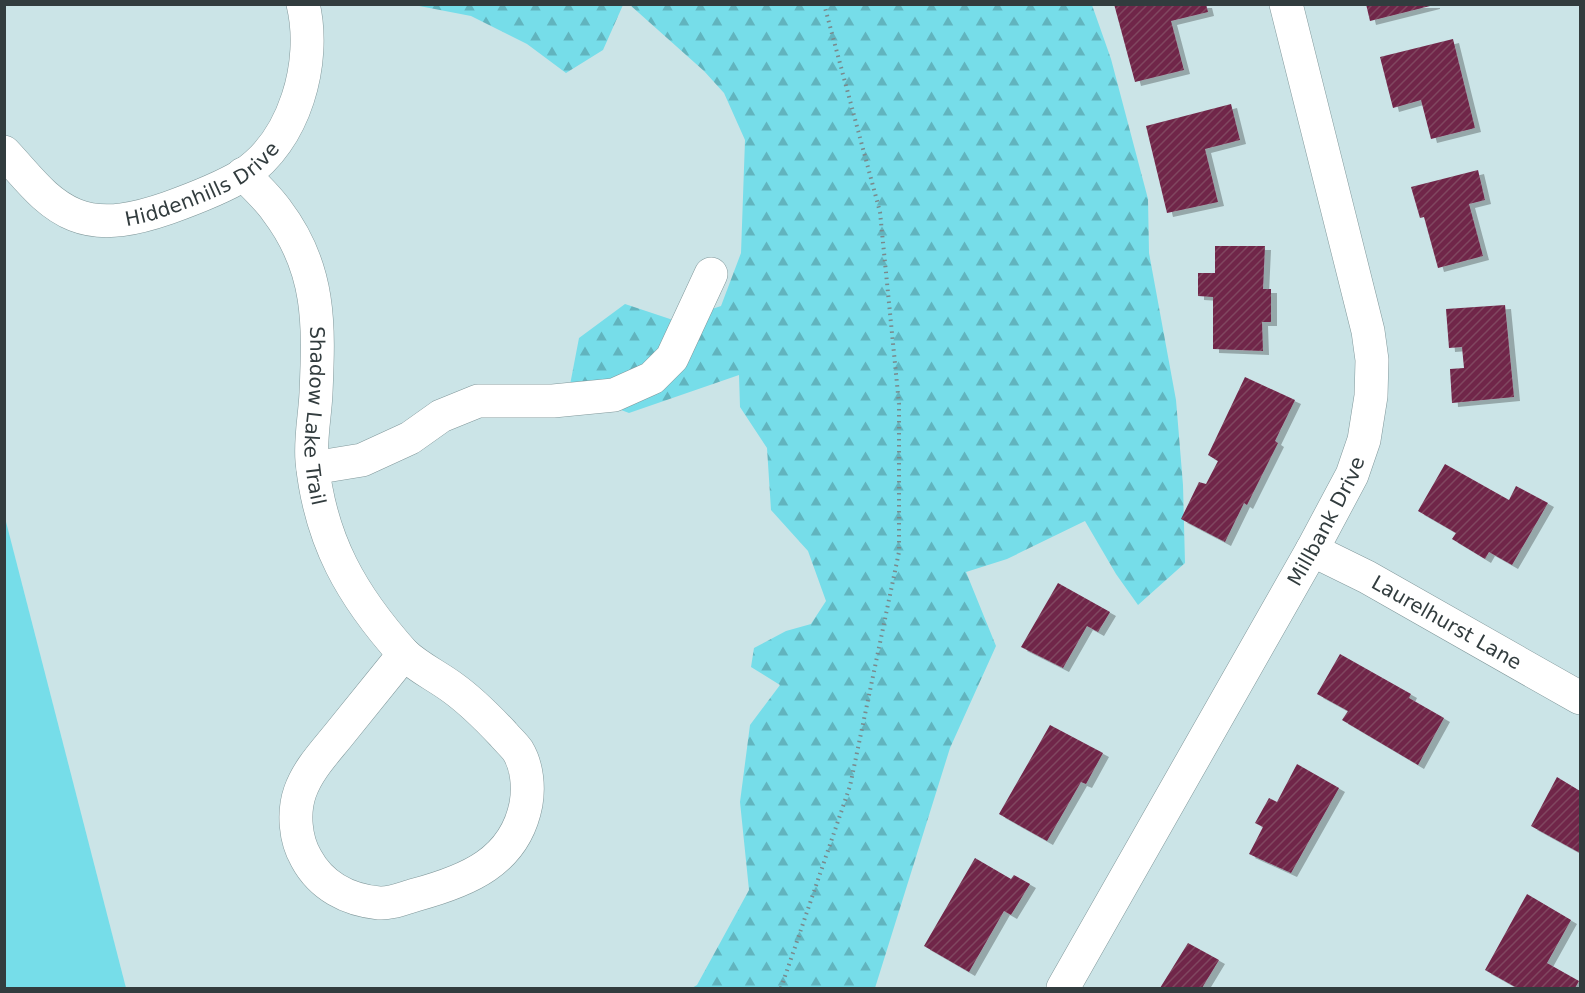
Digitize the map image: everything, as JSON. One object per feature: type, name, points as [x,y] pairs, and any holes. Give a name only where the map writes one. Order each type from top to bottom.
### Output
[{"type":"street","name":"Hiddenhills Drive","points":[[4,152],[51,202],[76,216],[100,220],[124,220],[197,198],[243,174],[264,156],[282,132],[296,104],[307,63],[308,34],[303,4]]},
{"type":"street","name":"Millbank Drive","points":[[1063,988],[1312,550],[1352,475],[1364,440],[1371,396],[1372,360],[1368,332],[1286,4]]},
{"type":"street","name":"Shadow Lake Trail","points":[[243,174],[277,210],[296,239],[309,271],[319,339],[312,423],[313,468],[318,502],[330,541],[348,580],[375,623],[415,664],[452,688],[486,716],[518,750],[525,770],[528,793],[522,823],[512,842],[496,859],[471,875],[429,891],[382,904],[352,898],[332,888],[313,870],[299,841],[296,814],[300,792],[312,769],[404,654]]},
{"type":"street","points":[[313,468],[362,460],[410,438],[441,416],[478,400],[553,401],[614,395],[652,378],[672,358],[711,274]]},
{"type":"street","name":"Laurelhurst Lane","points":[[1312,550],[1367,577],[1581,698]]},
{"type":"path","points":[[781,988],[850,786],[899,552],[899,404],[880,212],[824,4]]},
{"type":"green space","points":[[623,4],[603,50],[566,73],[527,44],[471,16],[414,5]]},
{"type":"green space","points":[[630,5],[1092,5],[1111,59],[1148,199],[1149,253],[1176,400],[1183,485],[1185,563],[1138,605],[1116,574],[1085,521],[1007,559],[966,572],[996,646],[950,748],[875,988],[692,988],[697,985],[749,890],[740,802],[750,725],[780,685],[751,667],[754,648],[786,631],[811,624],[826,601],[808,551],[771,510],[767,448],[740,407],[739,375],[629,413],[569,390],[579,338],[625,304],[676,321],[721,306],[741,253],[745,140],[724,93],[704,71]]},
{"type":"green space","points":[[4,514],[126,988],[5,988]]},
{"type":"building","points":[[1114,4],[1206,4],[1208,12],[1171,21],[1184,70],[1135,82]]},
{"type":"building","points":[[1366,4],[1434,4],[1434,5],[1370,21]]},
{"type":"building","points":[[1453,39],[1475,128],[1431,139],[1421,100],[1393,108],[1380,57]]},
{"type":"building","points":[[1231,104],[1240,140],[1205,149],[1218,202],[1167,213],[1146,126]]},
{"type":"building","points":[[1478,170],[1485,200],[1469,204],[1483,256],[1438,268],[1424,217],[1420,218],[1411,187]]},
{"type":"building","points":[[1215,246],[1265,246],[1263,289],[1271,289],[1271,322],[1262,322],[1263,351],[1213,349],[1213,297],[1198,296],[1198,273],[1215,273]]},
{"type":"building","points":[[1505,305],[1514,397],[1452,403],[1450,369],[1464,368],[1462,347],[1449,348],[1446,309]]},
{"type":"building","points":[[1245,377],[1295,400],[1275,441],[1278,443],[1247,505],[1244,503],[1225,542],[1181,519],[1199,482],[1206,484],[1218,461],[1208,455]]},
{"type":"building","points":[[1445,464],[1509,500],[1516,486],[1548,503],[1512,565],[1489,552],[1485,559],[1452,539],[1456,533],[1418,511]]},
{"type":"building","points":[[1058,583],[1110,612],[1098,632],[1087,626],[1063,668],[1021,647]]},
{"type":"building","points":[[1340,654],[1411,694],[1409,698],[1444,718],[1418,765],[1342,720],[1348,711],[1317,694]]},
{"type":"building","points":[[1050,725],[1103,753],[1086,784],[1081,782],[1047,841],[999,814]]},
{"type":"building","points":[[1297,764],[1339,788],[1291,873],[1249,854],[1263,827],[1255,823],[1269,798],[1277,802]]},
{"type":"building","points":[[1557,777],[1580,791],[1580,853],[1531,826]]},
{"type":"building","points":[[975,858],[1011,879],[1014,875],[1030,884],[1011,915],[1004,911],[969,972],[924,946]]},
{"type":"building","points":[[1527,894],[1571,920],[1547,963],[1579,981],[1575,988],[1517,988],[1485,970]]},
{"type":"building","points":[[1188,943],[1219,960],[1202,988],[1160,988]]}]
